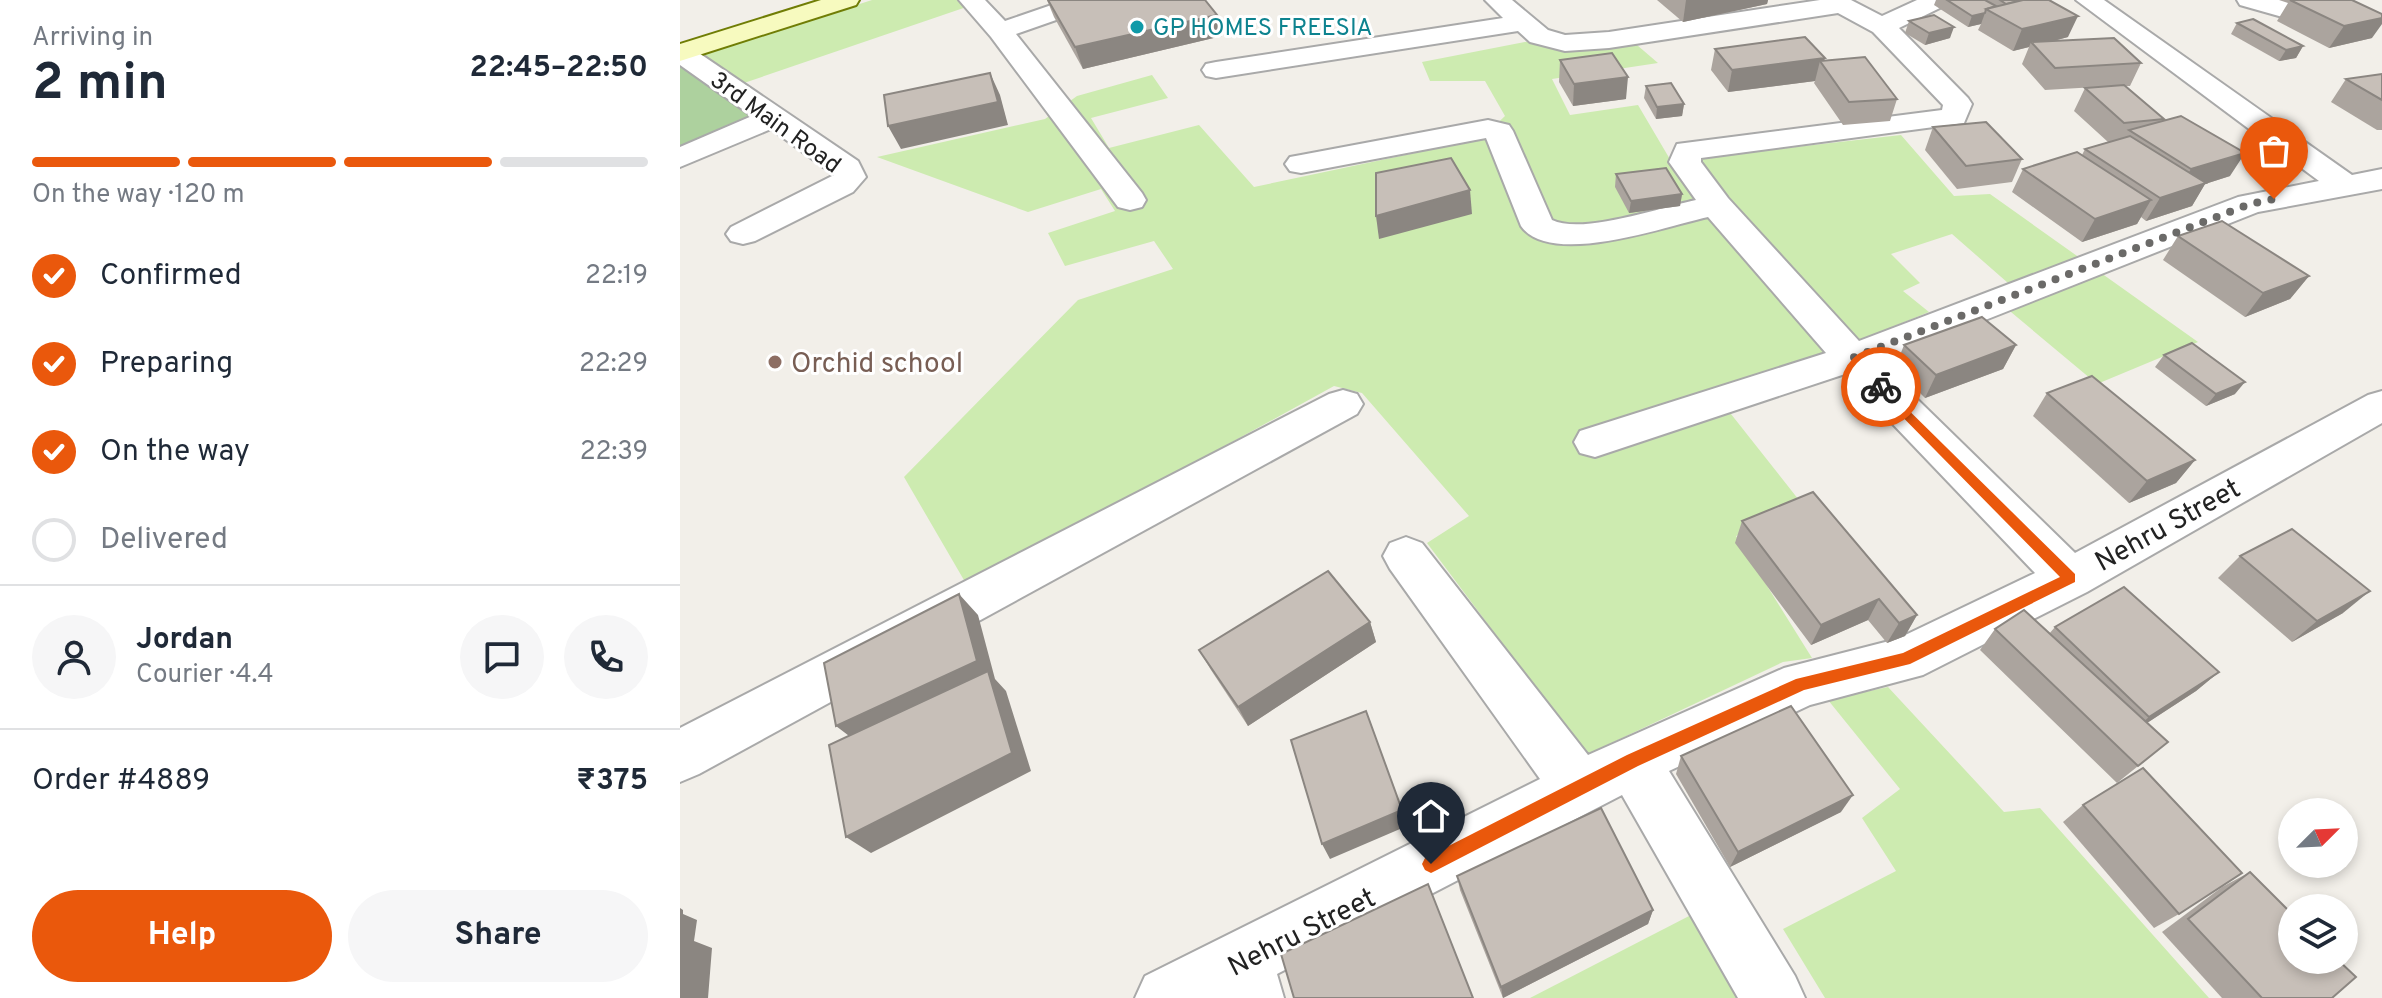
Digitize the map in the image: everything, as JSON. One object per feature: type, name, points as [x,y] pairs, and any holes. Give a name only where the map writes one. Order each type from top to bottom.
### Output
[{"type":"main road","points":[[680,38],[806,0]]},
{"type":"main road","points":[[680,53],[847,0]]},
{"type":"street","points":[[971,0],[1000,31],[1130,200]]},
{"type":"street","points":[[1000,31],[1090,0]]},
{"type":"street","points":[[1497,0],[1539,36],[1565,43],[1609,40],[1836,2],[1882,26],[1951,95],[1958,104],[1954,117],[1680,139],[1685,162],[1716,205],[1852,358],[2070,578]]},
{"type":"street","points":[[1882,26],[1937,0]]},
{"type":"street","points":[[2088,0],[2345,185]]},
{"type":"street","points":[[2249,0],[2286,10],[2336,0]]},
{"type":"street","points":[[1216,70],[1522,23]]},
{"type":"street","name":"3rd Main Road","points":[[680,53],[847,168],[850,177],[842,185],[743,234]]},
{"type":"street","points":[[680,158],[771,118]]},
{"type":"street","points":[[1301,164],[1488,129],[1498,131],[1538,226],[1552,233],[1584,235],[1716,205]]},
{"type":"street","points":[[1595,442],[1852,358],[2250,204],[2382,179]]},
{"type":"street","points":[[680,756],[1343,404]]},
{"type":"street","name":"Nehru Street","points":[[1167,998],[1247,979],[1632,761],[1802,684],[1905,659],[2070,578],[2382,405]]},
{"type":"street","points":[[1406,556],[1580,788]]},
{"type":"street","points":[[1632,761],[1773,998]]},
{"type":"green space","points":[[872,0],[987,0],[744,83],[702,55]]},
{"type":"green space","points":[[1623,33],[1658,63],[1552,79],[1570,115],[1638,105],[1671,161],[1901,135],[1954,196],[1990,194],[2198,342],[2097,384],[1987,292],[2008,283],[1952,234],[1891,254],[1920,283],[1903,291],[1929,312],[1853,343],[1712,390],[1806,509],[1736,536],[1812,658],[1783,662],[1586,755],[1427,543],[1469,516],[1362,393],[1334,386],[968,587],[904,477],[1078,300],[1173,269],[1154,241],[1065,266],[1048,233],[1115,211],[1101,189],[1028,212],[877,157],[1045,119],[1077,96],[1152,75],[1168,98],[1091,118],[1109,148],[1199,125],[1254,187],[1481,139],[1505,116],[1485,81],[1430,81],[1422,62],[1530,41]]},
{"type":"green space","points":[[702,55],[744,83],[749,119],[680,149],[680,63]]},
{"type":"green space","points":[[1888,687],[2004,812],[2040,808],[2209,998],[1825,998],[1783,929],[1896,871],[1862,818],[1900,789],[1828,700]]},
{"type":"green space","points":[[1691,915],[1738,998],[1530,998]]},
{"type":"building","points":[[1048,0],[1205,0],[1217,15],[1075,47]]},
{"type":"building","points":[[1947,0],[1985,0],[1996,6],[1972,16]]},
{"type":"building","points":[[2000,0],[2023,0],[2006,4]]},
{"type":"building","points":[[2023,0],[2049,0],[2078,16],[2022,29],[1986,9]]},
{"type":"building","points":[[2290,0],[2352,0],[2382,14],[2382,18],[2344,26]]},
{"type":"building","points":[[1934,15],[1954,27],[1929,33],[1909,21]]},
{"type":"building","points":[[2253,19],[2303,46],[2286,50],[2237,23]]},
{"type":"building","points":[[1805,37],[1825,58],[1732,70],[1715,49]]},
{"type":"building","points":[[2114,38],[2141,63],[2055,68],[2031,42]]},
{"type":"building","points":[[1612,53],[1628,77],[1574,84],[1560,60]]},
{"type":"building","points":[[1865,57],[1897,99],[1849,102],[1820,61]]},
{"type":"building","points":[[990,73],[998,102],[888,126],[884,95]]},
{"type":"building","points":[[2382,74],[2382,100],[2346,79]]},
{"type":"building","points":[[1671,83],[1684,104],[1657,107],[1646,86]]},
{"type":"building","points":[[2124,85],[2164,119],[2124,123],[2085,88]]},
{"type":"building","points":[[2181,116],[2245,153],[2191,169],[2129,130]]},
{"type":"building","points":[[1986,122],[2022,159],[1966,166],[1933,127]]},
{"type":"building","points":[[2130,136],[2206,183],[2160,198],[2085,149]]},
{"type":"building","points":[[2077,152],[2151,200],[2095,219],[2023,169]]},
{"type":"building","points":[[1451,158],[1470,190],[1376,216],[1376,173]]},
{"type":"building","points":[[1666,168],[1682,194],[1631,201],[1616,174]]},
{"type":"building","points":[[2222,221],[2309,276],[2263,293],[2178,236]]},
{"type":"building","points":[[1982,317],[2016,345],[1936,375],[1904,345]]},
{"type":"building","points":[[2192,343],[2245,382],[2216,394],[2164,355]]},
{"type":"building","points":[[2092,376],[2195,460],[2147,481],[2047,393]]},
{"type":"building","points":[[1813,492],[1917,615],[1899,623],[1879,599],[1821,625],[1742,521]]},
{"type":"building","points":[[2292,529],[2370,591],[2317,621],[2240,556]]},
{"type":"building","points":[[1328,571],[1370,622],[1238,707],[1199,650]]},
{"type":"building","points":[[2124,587],[2219,672],[2149,717],[2055,627]]},
{"type":"building","points":[[959,594],[977,661],[836,726],[824,663]]},
{"type":"building","points":[[2024,610],[2168,742],[2138,766],[1995,629]]},
{"type":"building","points":[[988,671],[1012,753],[846,837],[829,745]]},
{"type":"building","points":[[1791,706],[1853,795],[1738,852],[1681,756]]},
{"type":"building","points":[[1366,711],[1402,810],[1322,844],[1291,740]]},
{"type":"building","points":[[2143,768],[2242,873],[2179,914],[2083,805]]},
{"type":"building","points":[[1601,808],[1653,910],[1501,987],[1457,876]]},
{"type":"building","points":[[2250,872],[2278,900],[2278,974],[2353,974],[2356,977],[2332,998],[2262,998],[2188,919]]},
{"type":"building","points":[[1428,884],[1473,998],[1294,998],[1281,954]]},
{"type":"way so far","points":[[1881,387],[1852,358],[2250,204],[2274,199]]},
{"type":"place","name":"GP HOMES FREESIA","points":[[1137,27]]},
{"type":"place","name":"Orchid school","points":[[775,362]]},
{"type":"route","points":[[1431,864],[1632,761],[1802,684],[1905,659],[2070,578],[1881,387]]}]
